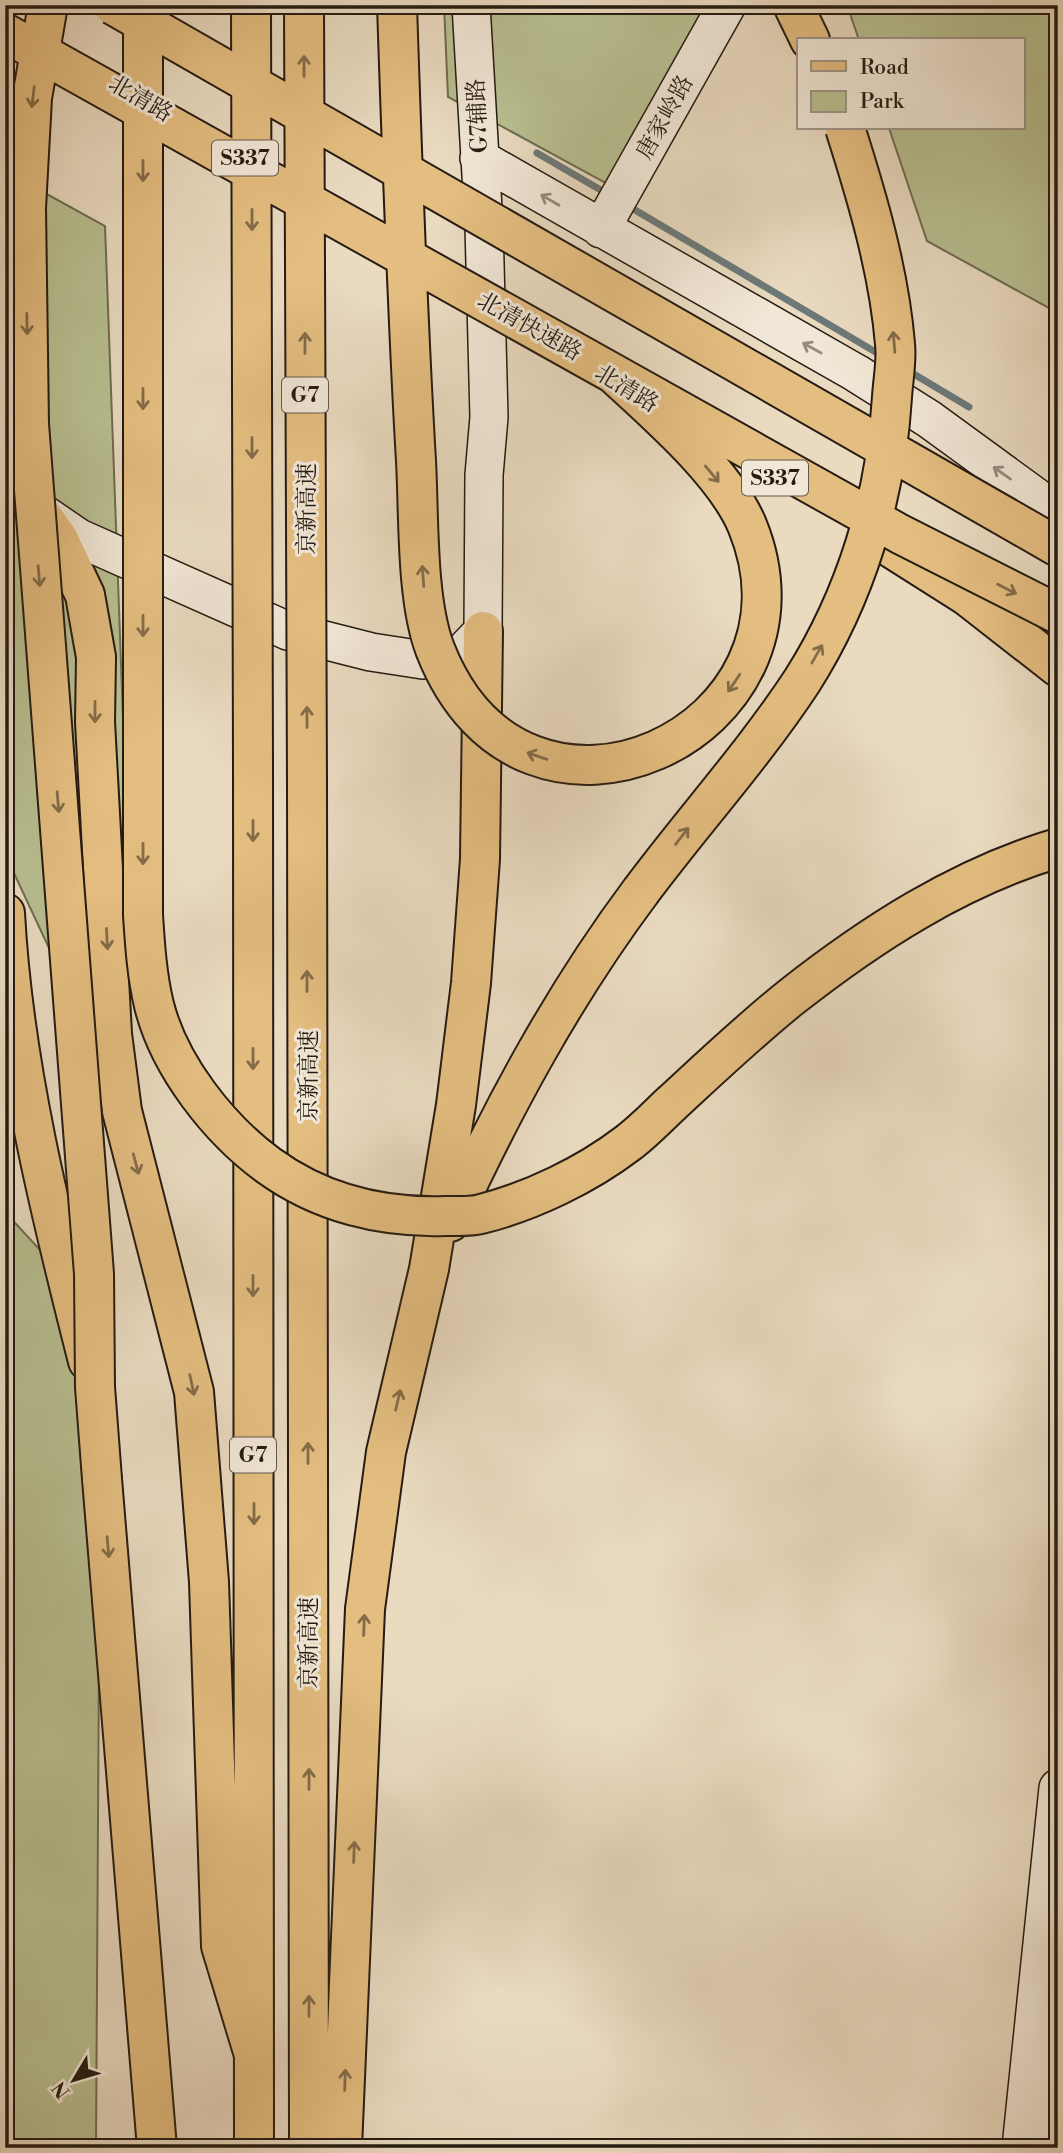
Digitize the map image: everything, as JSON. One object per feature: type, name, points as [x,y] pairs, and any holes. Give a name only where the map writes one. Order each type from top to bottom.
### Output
[{"type":"main road","points":[[47,5],[32,98],[26,208],[29,424],[94,1274],[94,1387],[158,2148]]},
{"type":"main road","points":[[97,5],[928,482],[1058,553]]},
{"type":"main road","points":[[113,5],[1058,547]]},
{"type":"main road","points":[[144,5],[146,963],[155,1009],[183,1074],[245,1148],[282,1175],[331,1200],[380,1212],[432,1216],[479,1215],[491,1211],[559,1184],[628,1143],[737,1042],[791,998],[852,951],[911,913],[977,880],[1058,848]]},
{"type":"main road","name":"G7","points":[[251,5],[254,2148]]},
{"type":"main road","name":"京新高速","points":[[304,5],[309,2148]]},
{"type":"main road","points":[[397,5],[408,319],[419,526],[424,597],[433,645],[462,699],[492,731],[520,751],[562,765],[603,765],[640,759],[698,726],[722,700],[741,672],[754,644],[761,607],[758,555],[745,521],[721,484],[682,438],[613,373]]},
{"type":"main road","points":[[793,5],[809,38]]},
{"type":"main road","name":"北清路","points":[[5,19],[486,297],[601,373],[967,596],[1058,667]]},
{"type":"main road","name":"北清快速路","points":[[5,33],[900,534],[1058,614]]},
{"type":"main road","points":[[429,1269],[520,1079],[592,957],[765,733],[802,680],[824,642],[871,532],[890,424],[896,345],[866,197],[846,130]]},
{"type":"main road","points":[[38,510],[59,540],[85,595],[96,657],[95,722],[112,1034],[122,1111],[194,1392],[209,1582],[221,1946],[254,2055]]},
{"type":"main road","points":[[342,2148],[365,1609],[386,1452],[429,1269],[456,1105],[472,969],[480,859],[484,631]]},
{"type":"main road","points":[[5,913],[14,1009],[53,1223],[94,1387]]},
{"type":"street","name":"G7辅路","points":[[471,5],[484,226],[489,417],[484,475],[484,631]]},
{"type":"street","name":"唐家岭路","points":[[601,229],[727,5]]},
{"type":"street","points":[[479,158],[856,373],[929,419],[1058,513]]},
{"type":"street","points":[[5,467],[38,510],[79,538],[288,631],[371,652],[423,660],[461,654],[484,631]]},
{"type":"street","points":[[1021,2148],[1058,1788]]},
{"type":"street","points":[[1050,2148],[1058,2067]]},
{"type":"green space","points":[[444,5],[712,5],[611,186],[448,97]]},
{"type":"green space","points":[[847,5],[1058,5],[1058,313],[927,241],[890,130],[1024,130],[1024,38],[858,38]]},
{"type":"green space","points":[[5,171],[105,226],[133,991],[70,993],[5,854]]},
{"type":"green space","points":[[5,1212],[76,1289],[99,1656],[96,2148],[5,2148]]},
{"type":"waterway","points":[[537,153],[599,189]]},
{"type":"waterway","points":[[635,210],[884,357]]},
{"type":"waterway","points":[[907,370],[969,407]]}]
